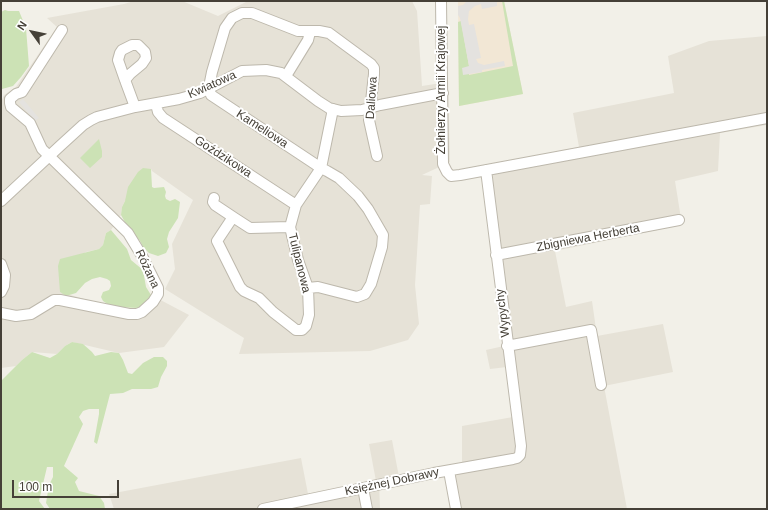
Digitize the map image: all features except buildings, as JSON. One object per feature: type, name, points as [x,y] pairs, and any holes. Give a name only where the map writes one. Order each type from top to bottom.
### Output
[{"type":"street","name":"Żołnierzy Armii Krajowej","points":[[442,1],[443,164],[451,176],[486,170]]},
{"type":"street","name":"Daliowa","points":[[209,87],[225,28],[236,14],[252,13],[298,31],[320,31],[329,34],[371,64],[374,68],[369,120],[377,156]]},
{"type":"street","points":[[49,156],[38,143],[30,123],[14,111],[10,103],[10,99],[22,92],[62,30]]},
{"type":"street","points":[[286,76],[308,40],[310,32]]},
{"type":"street","name":"Kwiatowa","points":[[1,200],[90,120],[135,107],[156,104],[200,93],[237,73],[247,70],[266,70],[277,72],[286,76],[318,101],[333,109],[347,111],[370,109],[380,105],[443,93]]},
{"type":"street","points":[[125,80],[135,107]]},
{"type":"street","name":"Kameliowa","points":[[209,87],[211,95],[214,98],[321,168]]},
{"type":"street","name":"Goździkowa","points":[[156,104],[158,112],[163,118],[296,205]]},
{"type":"street","name":"Tulipanowa","points":[[233,217],[217,241],[240,287],[246,293],[259,298],[273,312],[296,330],[304,329],[308,315],[308,288],[298,260],[290,228],[296,205],[321,168],[333,109]]},
{"type":"street","points":[[486,170],[767,118]]},
{"type":"street","name":"Różana","points":[[1,313],[16,316],[31,314],[51,302],[60,300],[129,314],[137,314],[142,312],[153,302],[158,294],[158,288],[136,244],[128,233],[49,156]]},
{"type":"street","points":[[308,288],[318,287],[352,297],[360,296],[369,289],[383,240],[382,232],[358,196],[339,178],[321,168]]},
{"type":"street","name":"Wypychy","points":[[486,170],[507,346],[521,446],[520,455]]},
{"type":"street","points":[[214,198],[213,202],[215,206],[250,228],[290,228]]},
{"type":"street","name":"Zbigniewa Herberta","points":[[496,254],[679,220]]},
{"type":"street","points":[[1,264],[5,275],[4,286],[1,292]]},
{"type":"street","points":[[507,346],[591,330],[601,385]]},
{"type":"street","name":"Księżnej Dobrawy","points":[[263,509],[517,458],[520,455]]},
{"type":"street","points":[[449,471],[456,509]]},
{"type":"street","points":[[363,488],[367,509]]},
{"type":"shaded area","points":[[134,1],[182,1],[218,16],[248,1],[412,1],[417,11],[422,86],[448,82],[450,162],[422,175],[432,176],[430,204],[420,205],[415,285],[419,324],[408,340],[370,351],[239,354],[244,338],[165,289],[175,269],[172,244],[193,200],[151,169],[125,201],[122,207],[121,215],[111,230],[106,233],[103,245],[99,249],[86,252],[81,255],[60,292],[112,307],[134,309],[145,305],[151,295],[189,315],[164,347],[119,353],[72,342],[65,346],[57,354],[32,352],[16,366],[1,368],[1,102],[4,95],[16,87],[57,27],[47,18]]},
{"type":"shaded area","points":[[458,1],[504,1],[523,94],[459,106]]},
{"type":"shaded area","points":[[467,1],[497,1],[497,6],[482,9],[481,4],[475,6],[469,11],[468,19],[469,25],[474,24],[481,58],[476,59],[478,63],[484,65],[504,61],[505,66],[463,75],[462,68],[469,66],[460,18],[458,15],[458,6],[463,5]]},
{"type":"shaded area","points":[[767,36],[767,125],[720,133],[718,171],[675,181],[682,225],[555,251],[566,307],[592,301],[597,336],[663,324],[673,372],[604,386],[627,509],[454,509],[445,468],[462,464],[462,426],[513,417],[507,367],[490,369],[486,350],[504,346],[481,169],[579,147],[573,113],[674,93],[668,56],[709,41]]},
{"type":"shaded area","points":[[23,99],[39,118],[35,121],[19,102]]},
{"type":"shaded area","points":[[392,440],[399,477],[379,481],[380,509],[114,509],[109,494],[301,458],[308,494],[376,481],[369,444]]},
{"type":"green space","points":[[502,1],[504,1],[523,94],[459,106],[458,22],[461,21],[469,66],[469,75],[513,66]]},
{"type":"green space","points":[[5,10],[19,11],[26,28],[29,66],[13,86],[2,89],[1,93],[1,12]]},
{"type":"green space","points":[[99,139],[102,157],[90,168],[80,158]]},
{"type":"green space","points":[[143,168],[151,169],[152,187],[164,187],[166,199],[170,201],[175,199],[180,202],[178,218],[169,232],[167,239],[169,247],[166,253],[158,256],[149,253],[143,247],[140,241],[127,226],[121,215],[128,187],[138,172]]},
{"type":"green space","points":[[111,230],[127,249],[131,260],[143,270],[146,287],[151,295],[145,305],[139,308],[112,307],[103,301],[101,297],[103,292],[109,290],[111,286],[110,281],[100,277],[85,283],[76,293],[66,296],[60,292],[58,266],[60,259],[99,249],[103,245],[106,233]]},
{"type":"green space","points":[[72,342],[83,344],[95,356],[111,352],[119,353],[128,373],[132,374],[143,363],[154,357],[163,357],[167,361],[167,366],[158,387],[151,389],[132,389],[123,393],[110,394],[97,444],[94,442],[99,409],[89,409],[83,411],[79,417],[83,424],[64,466],[78,478],[75,482],[79,491],[99,496],[104,503],[105,509],[50,509],[46,503],[49,485],[53,477],[53,467],[47,467],[39,501],[45,509],[1,509],[1,381],[32,352],[50,358]]}]
